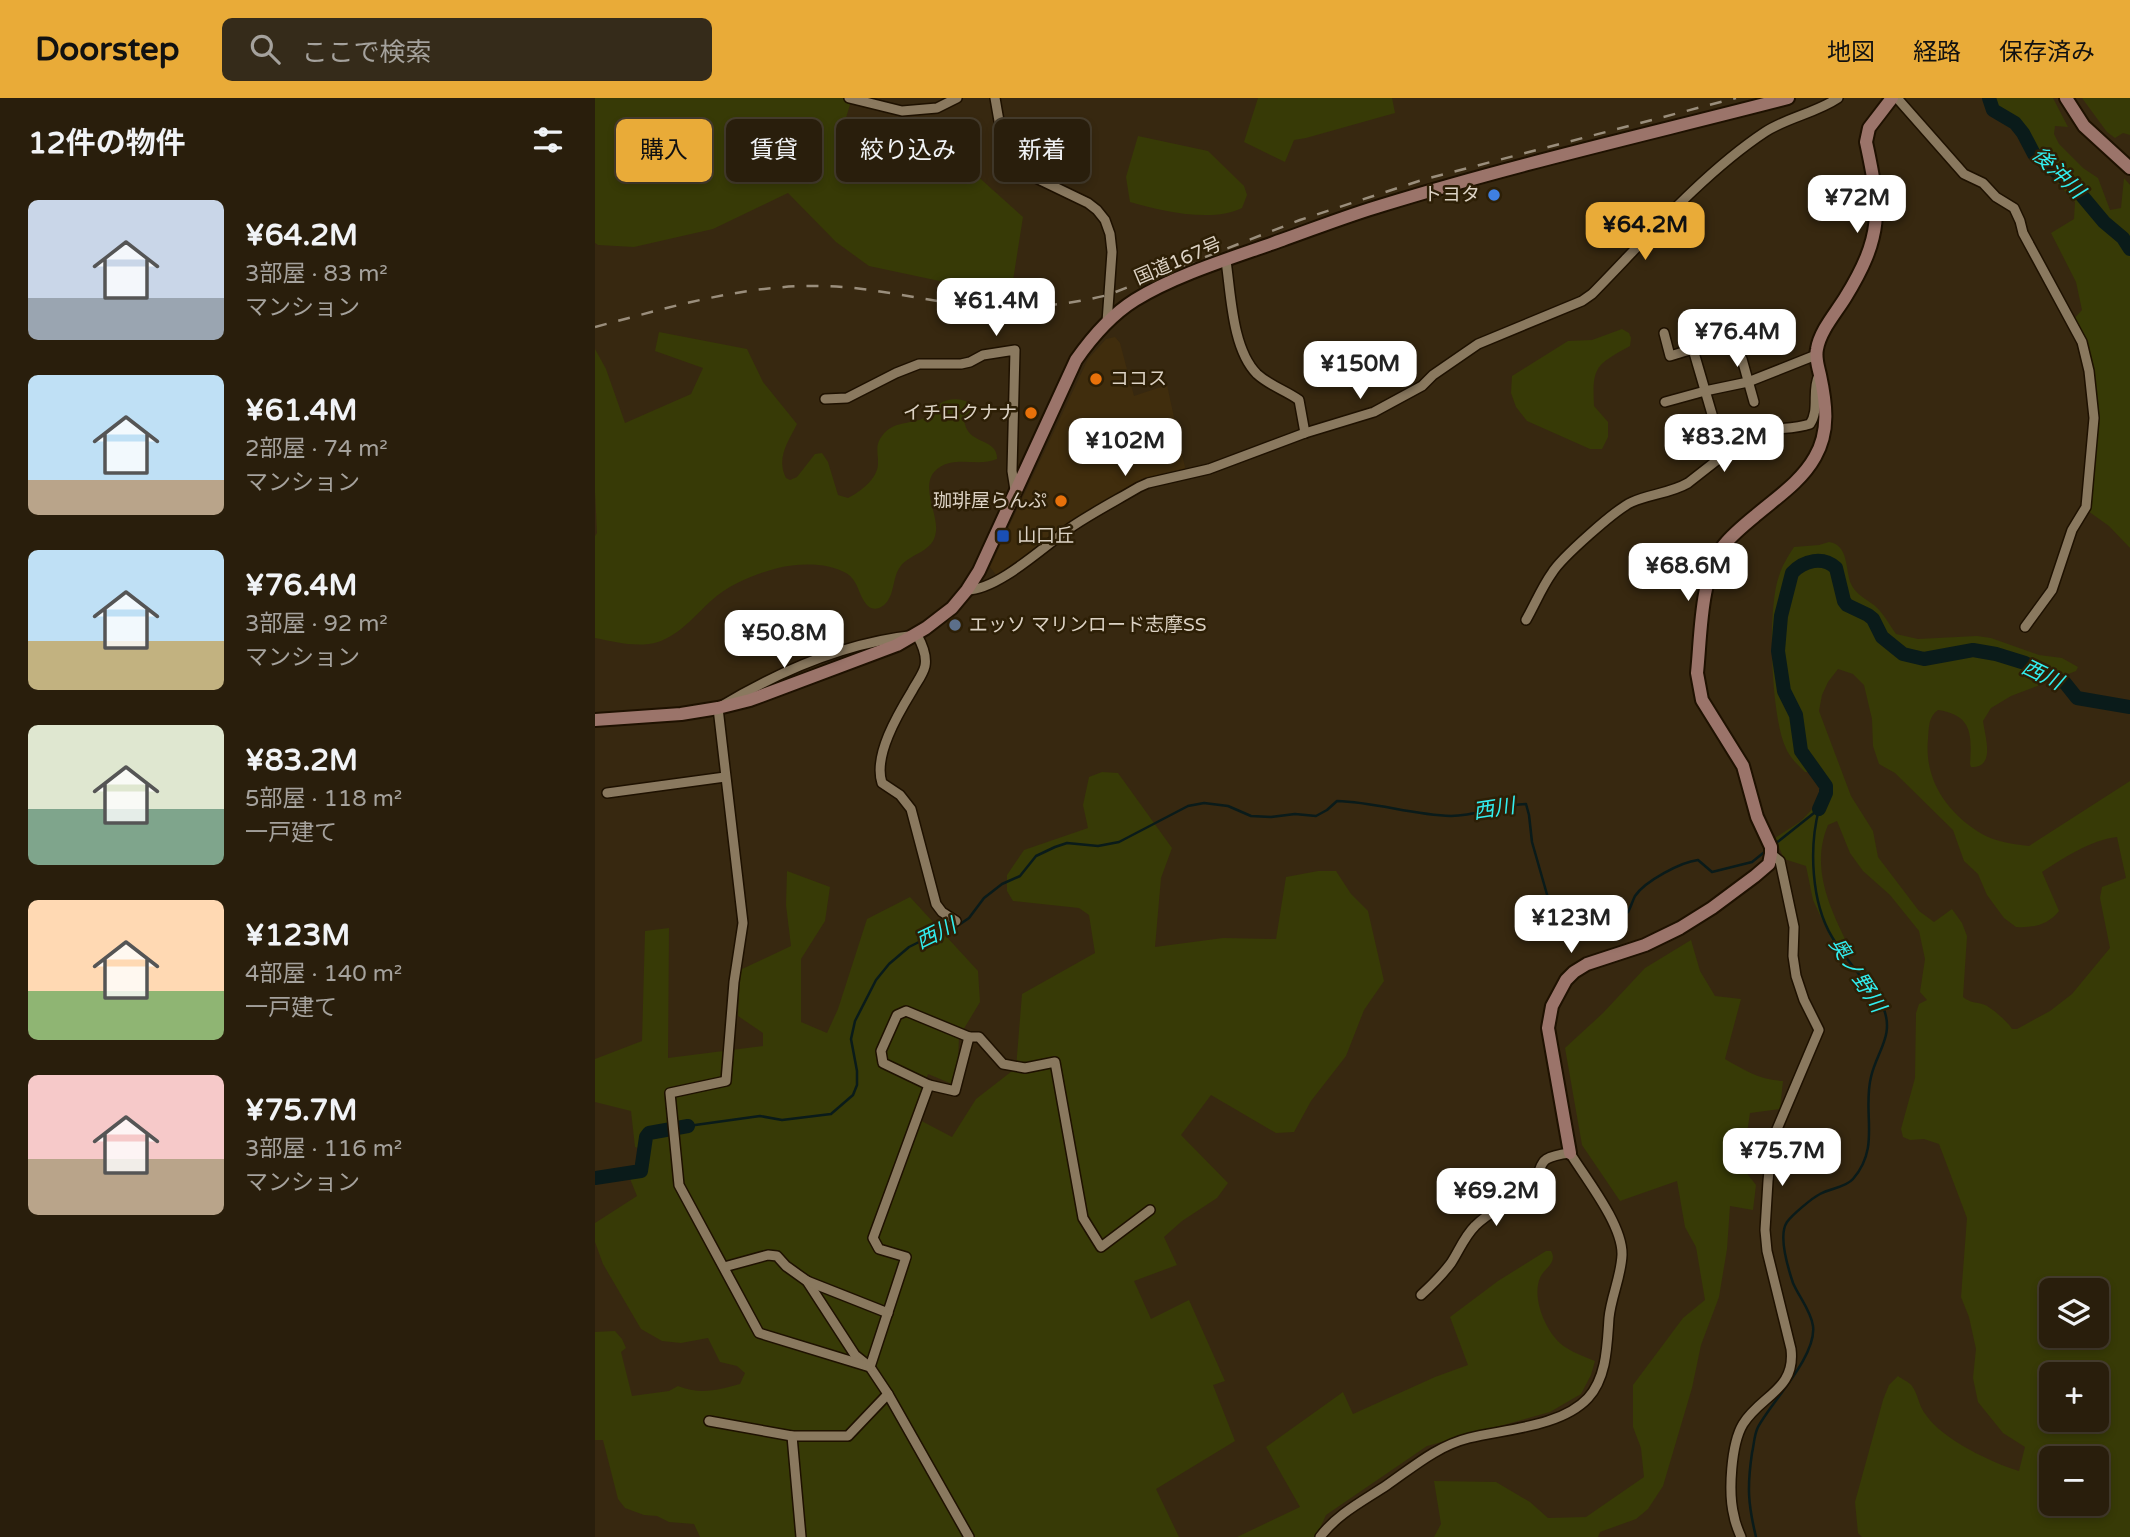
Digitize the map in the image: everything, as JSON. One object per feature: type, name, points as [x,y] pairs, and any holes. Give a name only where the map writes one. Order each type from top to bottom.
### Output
[{"type":"street","points":[[849,98],[902,111],[937,108],[957,98]]},
{"type":"street","points":[[995,98],[1003,144],[1009,154],[1034,177],[1088,203],[1105,220],[1112,252],[1107,321]]},
{"type":"street","name":"国道167号","points":[[595,719],[681,714],[750,700],[897,645],[917,635],[946,613],[967,590],[979,571],[1071,370],[1107,321],[1148,293],[1226,261],[1380,205],[1788,98]]},
{"type":"street","points":[[967,590],[976,590],[1010,572],[1072,527],[1139,487],[1209,469],[1305,433],[1374,412],[1422,386],[1433,375],[1478,344],[1582,301],[1675,210],[1745,147],[1767,131],[1838,98]]},
{"type":"street","points":[[1320,1537],[1343,1513],[1434,1453],[1467,1438],[1551,1420],[1584,1402],[1593,1392],[1601,1375],[1606,1353],[1609,1313],[1621,1266],[1622,1250],[1609,1215],[1570,1153],[1548,1028],[1552,1006],[1566,980],[1574,972],[1587,964],[1645,945],[1680,928],[1712,908],[1769,864],[1771,848],[1757,817],[1743,766],[1702,700],[1697,673],[1705,593],[1723,546],[1805,473],[1819,449],[1823,438],[1826,404],[1816,355],[1822,335],[1862,270],[1870,250],[1876,220],[1876,194],[1866,142],[1867,134],[1868,128],[1892,98]]},
{"type":"street","points":[[1898,98],[1964,174],[1983,183],[1996,197],[2014,208],[2021,221],[2023,233],[2082,342],[2089,371],[2094,418],[2086,507],[2072,530],[2052,590],[2025,627]]},
{"type":"street","points":[[2066,98],[2084,126],[2130,168]]},
{"type":"street","points":[[1226,261],[1237,336],[1245,359],[1256,373],[1271,385],[1299,400],[1305,433]]},
{"type":"street","points":[[1664,333],[1671,356],[1693,349]]},
{"type":"street","points":[[1690,339],[1714,421],[1692,435]]},
{"type":"street","points":[[825,399],[847,398],[919,364],[961,364],[983,355],[1015,350],[1012,471],[1015,492]]},
{"type":"street","points":[[1665,402],[1748,382],[1816,355]]},
{"type":"street","points":[[1742,359],[1754,402]]},
{"type":"street","points":[[1526,620],[1562,558],[1619,509],[1631,502],[1688,484],[1758,431],[1810,424],[1816,413],[1816,382],[1819,374]]},
{"type":"street","points":[[917,635],[925,665],[884,748],[880,778],[882,783],[900,795],[911,809],[936,904],[942,912],[956,921]]},
{"type":"street","points":[[718,708],[743,922],[734,982],[726,1081],[670,1093],[679,1185],[759,1333],[870,1367]]},
{"type":"street","points":[[607,793],[725,777]]},
{"type":"street","points":[[1741,1537],[1734,1516],[1731,1489],[1738,1435],[1745,1421],[1783,1384],[1792,1366],[1791,1349],[1767,1251],[1765,1230],[1772,1141],[1819,1030],[1796,976],[1793,956],[1794,927],[1780,861],[1772,854]]},
{"type":"street","points":[[969,1037],[955,1091],[929,1085],[883,1063],[881,1051],[897,1015],[906,1011],[969,1037],[979,1037],[1003,1064],[1025,1068],[1055,1062],[1083,1218],[1101,1247],[1150,1210]]},
{"type":"street","points":[[870,1367],[906,1257],[879,1250],[873,1238],[929,1085]]},
{"type":"street","points":[[1421,1295],[1453,1261],[1465,1238],[1477,1224],[1532,1185],[1543,1161],[1552,1155],[1570,1153]]},
{"type":"street","points":[[724,1267],[768,1255],[777,1256],[807,1281],[888,1313]]},
{"type":"street","points":[[807,1281],[855,1355],[870,1367],[888,1394],[969,1537]]},
{"type":"street","points":[[709,1421],[792,1436],[848,1436],[888,1394]]},
{"type":"street","points":[[792,1436],[801,1537]]},
{"type":"shaded area","points":[[595,98],[852,98],[846,119],[836,119],[836,182],[980,182],[980,178],[1023,217],[1011,293],[869,266],[836,242],[788,193],[713,229],[634,247],[595,243]]},
{"type":"shaded area","points":[[1258,98],[1392,98],[1395,113],[1294,140],[1285,162],[1244,142]]},
{"type":"shaded area","points":[[1994,98],[2053,98],[2068,127],[2055,126],[2054,134],[2059,144],[2083,168],[2098,178],[2110,210],[2121,208],[2124,178],[2130,185],[2130,548],[2109,526],[2081,506],[2091,421],[2085,360],[2071,322],[2082,310],[2076,282],[2051,233],[2074,219],[2075,202],[2037,165],[2014,126],[1996,106]]},
{"type":"shaded area","points":[[2082,98],[2130,98],[2130,135],[2123,133],[2115,138],[2107,132]]},
{"type":"shaded area","points":[[1138,136],[1208,151],[1244,186],[1247,195],[1242,208],[1216,215],[1202,215],[1171,212],[1130,202],[1126,177]]},
{"type":"shaded area","points":[[1622,329],[1629,333],[1630,346],[1603,363],[1594,382],[1594,406],[1608,422],[1608,437],[1602,449],[1590,449],[1527,421],[1516,407],[1511,393],[1512,376],[1568,341],[1592,340]]},
{"type":"shaded area","points":[[659,332],[747,349],[763,382],[797,424],[787,444],[782,464],[786,478],[790,480],[797,477],[815,454],[822,453],[828,462],[838,495],[848,498],[863,488],[875,474],[878,442],[886,431],[926,417],[942,402],[951,400],[965,401],[973,405],[974,412],[964,419],[966,428],[970,434],[993,447],[997,459],[954,462],[933,473],[929,488],[936,523],[934,538],[927,548],[900,567],[888,601],[878,608],[873,609],[865,603],[854,581],[839,569],[822,565],[794,565],[761,573],[735,584],[719,594],[680,629],[658,642],[618,643],[595,638],[595,349],[606,369],[625,423],[691,394],[703,368],[655,351]]},
{"type":"shaded area","points":[[1115,337],[1120,343],[1134,396],[1167,385],[1186,472],[1153,478],[1052,538],[997,576],[990,567],[1088,359],[1106,339]]},
{"type":"shaded area","points":[[1829,542],[1840,548],[1854,589],[1880,611],[1896,634],[1918,639],[1977,636],[1991,638],[2039,655],[2062,658],[2078,667],[2076,671],[2011,696],[1991,708],[1983,721],[1987,750],[1984,762],[1979,766],[1971,767],[1970,764],[1970,735],[1964,721],[1958,716],[1938,710],[1932,716],[1928,754],[1934,782],[1948,806],[1969,826],[1993,839],[2029,846],[2130,781],[2130,1537],[1862,1537],[1858,1533],[1855,1502],[1883,1400],[1889,1385],[1898,1376],[1912,1386],[1933,1424],[1968,1449],[2019,1471],[2025,1447],[2003,1433],[1978,1402],[1973,1378],[1976,1349],[1969,1317],[1961,1297],[1967,1218],[1939,1144],[1924,1139],[1910,1140],[1903,1137],[1901,1129],[1915,1078],[1916,1013],[1919,1004],[1927,1000],[1920,992],[1925,959],[1919,931],[1890,895],[1863,871],[1850,853],[1837,821],[1828,825],[1821,857],[1829,903],[1849,947],[1838,954],[1813,900],[1806,866],[1784,859],[1775,838],[1801,821],[1820,801],[1819,791],[1823,784],[1814,772],[1805,772],[1791,757],[1780,731],[1776,711],[1772,661],[1775,591],[1780,572],[1794,547]],"holes":[[[1838,669],[1853,674],[1864,685],[1872,719],[1873,746],[1879,764],[1895,773],[1953,830],[1964,861],[1978,874],[1987,895],[2004,918],[2016,927],[2040,925],[2059,911],[2042,872],[2087,846],[2117,837],[2126,878],[2102,887],[2100,898],[2110,948],[2072,994],[2050,1011],[2017,1029],[2012,1029],[1988,1007],[1963,997],[1967,936],[1962,923],[1952,909],[1934,922],[1919,911],[1878,857],[1873,831],[1851,796],[1819,711],[1822,695]]]},
{"type":"shaded area","points":[[1102,772],[1118,773],[1172,848],[1161,878],[1155,947],[1223,938],[1276,939],[1286,877],[1318,871],[1336,871],[1351,894],[1368,911],[1384,981],[1364,1010],[1346,1056],[1311,1101],[1294,1132],[1276,1133],[1211,1095],[1181,1135],[1228,1183],[1217,1198],[1182,1221],[1164,1237],[1177,1265],[1134,1281],[1151,1319],[1189,1300],[1225,1381],[1213,1385],[1235,1441],[1156,1489],[1179,1537],[700,1537],[694,1524],[669,1522],[625,1508],[618,1499],[603,1440],[595,1440],[595,1332],[615,1331],[622,1339],[626,1348],[621,1352],[632,1396],[669,1391],[678,1386],[702,1391],[725,1388],[740,1384],[745,1373],[737,1366],[720,1362],[708,1338],[681,1343],[662,1341],[641,1329],[603,1264],[595,1242],[595,1223],[637,1196],[626,1169],[639,1168],[641,1149],[635,1147],[631,1111],[595,1102],[595,1059],[642,1041],[645,931],[669,928],[668,1058],[763,1046],[763,1033],[738,1016],[740,970],[791,946],[786,905],[787,871],[830,887],[825,921],[801,959],[801,1022],[827,1033],[838,1009],[867,919],[910,897],[978,971],[980,1002],[959,1037],[957,1086],[928,1074],[914,1117],[952,1137],[976,1099],[1016,1068],[1022,994],[1095,953],[1089,915],[1079,908],[1013,901],[1007,891],[1007,875],[1024,850],[1088,828],[1083,805],[1089,777]]},
{"type":"shaded area","points":[[1691,940],[1700,971],[1715,996],[1741,999],[1725,1059],[1746,1071],[1783,1081],[1780,1109],[1750,1113],[1742,1167],[1756,1185],[1753,1210],[1730,1206],[1727,1249],[1719,1297],[1701,1345],[1692,1388],[1663,1486],[1648,1509],[1636,1519],[1600,1532],[1598,1537],[1434,1537],[1441,1524],[1434,1481],[1496,1482],[1530,1502],[1548,1518],[1586,1517],[1644,1477],[1641,1448],[1633,1427],[1633,1385],[1683,1318],[1705,1300],[1696,1247],[1685,1227],[1677,1181],[1620,1201],[1582,1145],[1565,1048],[1603,1013],[1645,968]]},
{"type":"shaded area","points":[[1546,1251],[1551,1251],[1553,1259],[1542,1274],[1538,1287],[1542,1316],[1552,1334],[1565,1347],[1595,1361],[1581,1394],[1550,1412],[1427,1446],[1326,1515],[1316,1537],[1237,1537],[1300,1507],[1266,1447],[1343,1392],[1353,1414],[1468,1365],[1450,1317],[1498,1281]]},
{"type":"waterway","name":"後沖川","points":[[1989,98],[1993,110],[2015,123],[2034,154],[2073,185],[2130,249]]},
{"type":"waterway","name":"西川","points":[[1819,809],[1826,786],[1801,751],[1796,715],[1784,691],[1778,651],[1781,616],[1792,573],[1802,565],[1814,561],[1825,562],[1836,568],[1847,605],[1873,619],[1882,637],[1903,654],[1924,659],[1973,650],[1996,654],[2025,663],[2065,683],[2077,698],[2130,707]]},
{"type":"waterway","name":"西川","points":[[688,1126],[760,1116],[782,1120],[831,1114],[853,1095],[857,1085],[851,1039],[855,1021],[876,980],[889,964],[909,947],[953,929],[969,918],[984,898],[1002,884],[1020,876],[1036,856],[1067,843],[1098,846],[1119,842],[1188,806],[1204,803],[1228,806],[1251,816],[1316,816],[1337,801],[1451,816],[1526,804],[1532,842],[1548,898],[1577,912],[1608,917],[1628,912],[1640,890],[1682,864],[1698,860],[1712,872],[1752,862],[1767,850]]},
{"type":"waterway","name":"西川","points":[[1775,844],[1819,809]]},
{"type":"waterway","name":"奥ノ野川","points":[[1756,1537],[1749,1486],[1756,1433],[1764,1417],[1801,1365],[1812,1338],[1812,1320],[1793,1283],[1787,1261],[1784,1228],[1807,1203],[1824,1192],[1850,1182],[1861,1167],[1869,1142],[1871,1077],[1884,1043],[1887,1026],[1883,1007],[1832,937],[1820,908],[1813,857],[1819,809]]},
{"type":"waterway","name":"西川","points":[[595,1178],[641,1171],[646,1137],[649,1133],[688,1126]]},
{"type":"railway","points":[[595,327],[708,298],[795,286],[858,289],[998,307],[1053,305],[1090,299],[1108,295],[1300,220],[1422,180],[1736,98]]},
{"type":"place","name":"トヨタ","points":[[1494,195]]},
{"type":"place","name":"ココス","points":[[1096,379]]},
{"type":"place","name":"イチロクナナ","points":[[1031,413]]},
{"type":"place","name":"珈琲屋らんぷ","points":[[1061,501]]},
{"type":"place","name":"山口丘","points":[[1003,536]]},
{"type":"place","name":"エッソ マリンロード志摩SS","points":[[955,625]]}]
